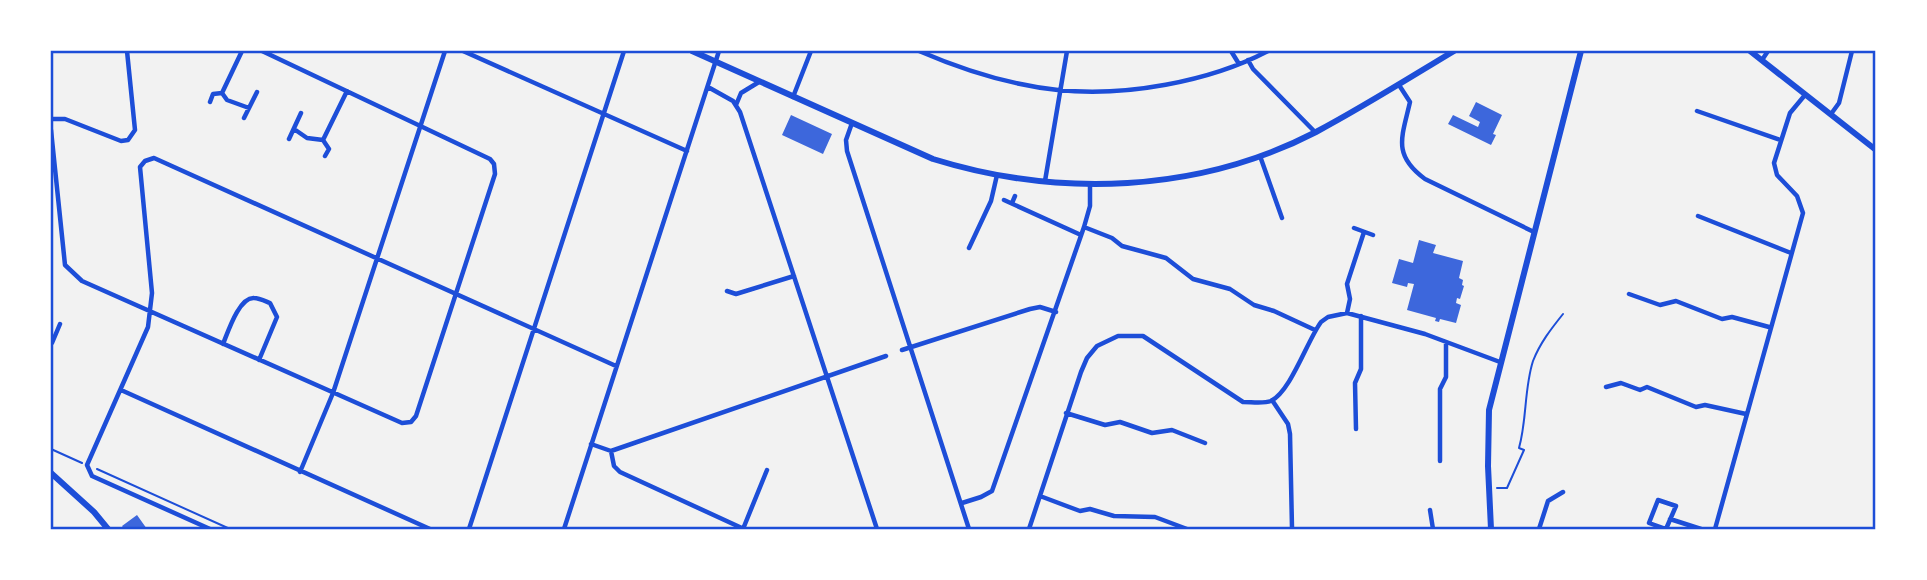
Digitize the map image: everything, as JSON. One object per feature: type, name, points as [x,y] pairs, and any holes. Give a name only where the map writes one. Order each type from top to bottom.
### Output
[{"type":"street","points":[[51,119],[65,119],[121,141],[128,140],[135,130],[127,51]]},
{"type":"street","points":[[222,93],[242,51]]},
{"type":"street","points":[[51,130],[65,265],[72,273],[82,281],[333,393],[402,423],[411,422],[416,416],[495,174],[494,164],[490,159],[422,126],[261,51]]},
{"type":"street","points":[[300,472],[333,393],[445,51]]},
{"type":"street","points":[[463,51],[687,151]]},
{"type":"street","points":[[469,529],[624,51]]},
{"type":"street","points":[[692,51],[933,159],[997,175],[1045,183],[1090,186],[1169,179],[1222,169],[1260,156],[1315,132],[1454,51]]},
{"type":"street","points":[[564,529],[719,51]]},
{"type":"street","points":[[793,97],[811,51]]},
{"type":"street","points":[[919,51],[979,74],[1059,91],[1167,85],[1239,64],[1268,51]]},
{"type":"street","points":[[1045,183],[1067,51]]},
{"type":"street","points":[[1231,51],[1239,64]]},
{"type":"street","points":[[1491,529],[1489,410],[1581,51]]},
{"type":"street","points":[[1751,51],[1876,150]]},
{"type":"street","points":[[1762,60],[1768,51]]},
{"type":"street","points":[[1831,114],[1839,103],[1852,51]]},
{"type":"street","points":[[1248,60],[1252,69],[1315,132]]},
{"type":"street","points":[[736,105],[741,93],[760,82]]},
{"type":"street","points":[[1399,84],[1410,102],[1402,138],[1404,156],[1411,169],[1425,179],[1534,232]]},
{"type":"street","points":[[708,87],[723,94],[736,105],[877,529]]},
{"type":"street","points":[[323,140],[347,90]]},
{"type":"street","points":[[244,118],[257,92]]},
{"type":"street","points":[[210,102],[213,94],[222,93]]},
{"type":"street","points":[[222,93],[227,100],[248,108]]},
{"type":"street","points":[[1715,529],[1769,327],[1803,213],[1797,196],[1777,175],[1774,163],[1790,113],[1805,95]]},
{"type":"street","points":[[1697,111],[1780,140]]},
{"type":"street","points":[[289,139],[301,113]]},
{"type":"street","points":[[852,124],[846,140],[847,151],[970,529]]},
{"type":"street","points":[[294,129],[307,138],[323,140],[329,149],[325,156]]},
{"type":"street","points":[[1260,156],[1282,218]]},
{"type":"street","points":[[210,529],[92,476],[87,465],[148,327],[151,312],[152,293],[140,167],[145,160],[154,158],[616,366]]},
{"type":"street","points":[[969,248],[991,201],[997,175]]},
{"type":"street","points":[[962,503],[992,491],[1084,226],[1090,206],[1090,186]]},
{"type":"street","points":[[1012,203],[1014,196]]},
{"type":"street","points":[[1004,200],[1081,235]]},
{"type":"street","points":[[1698,216],[1790,253]]},
{"type":"street","points":[[1084,226],[1112,238],[1122,246],[1166,258],[1193,279],[1230,289],[1254,305],[1315,330]]},
{"type":"street","points":[[1354,228],[1373,235]]},
{"type":"street","points":[[1347,313],[1350,299],[1347,284],[1364,232]]},
{"type":"street","points":[[727,291],[736,294],[793,275]]},
{"type":"street","points":[[1629,294],[1660,305],[1675,301],[1722,318],[1732,317],[1769,327]]},
{"type":"street","points":[[223,344],[241,305],[247,299],[255,297],[270,303],[277,317],[259,360]]},
{"type":"street","points":[[902,351],[1030,309],[1040,307],[1056,312]]},
{"type":"street","points":[[1029,529],[1066,413],[1087,358],[1097,346],[1118,336],[1143,336],[1243,402],[1261,403],[1272,400],[1282,391],[1315,330],[1328,317],[1347,313],[1406,328],[1500,362]]},
{"type":"street","points":[[1356,429],[1355,383],[1361,369],[1361,316]]},
{"type":"street","points":[[52,343],[53,330],[60,324]]},
{"type":"street","points":[[1440,461],[1440,389],[1446,377],[1446,342]]},
{"type":"street","points":[[591,444],[611,451],[886,356]]},
{"type":"street","points":[[1606,387],[1621,383],[1640,390],[1647,387],[1696,407],[1705,405],[1746,414]]},
{"type":"street","points":[[121,390],[430,529]]},
{"type":"street","points":[[1272,400],[1288,424],[1290,434],[1292,528]]},
{"type":"street","points":[[1066,413],[1105,425],[1120,422],[1152,433],[1172,430],[1205,443]]},
{"type":"street","points":[[611,451],[614,466],[620,472],[743,529],[768,470]]},
{"type":"street","points":[[51,473],[94,512],[108,529]]},
{"type":"street","points":[[1539,529],[1548,501],[1563,492]]},
{"type":"street","points":[[1040,496],[1080,510],[1090,509],[1114,516],[1156,517],[1187,529]]},
{"type":"street","points":[[1658,500],[1676,506],[1670,519],[1666,529],[1649,523],[1658,500]]},
{"type":"street","points":[[1430,510],[1433,529]]},
{"type":"street","points":[[1670,519],[1701,529]]},
{"type":"path","points":[[1489,487],[1507,488],[1524,450],[1519,448],[1524,432],[1534,360],[1544,339],[1563,314]]},
{"type":"path","points":[[51,450],[230,529]]},
{"type":"building","points":[[1476,102],[1502,115],[1491,145],[1448,124],[1453,115],[1478,127],[1480,122],[1469,116]]},
{"type":"building","points":[[791,115],[832,134],[823,154],[782,135]]},
{"type":"building","points":[[1419,240],[1436,245],[1433,253],[1463,261],[1459,278],[1463,280],[1464,286],[1460,299],[1457,298],[1456,303],[1461,305],[1456,323],[1440,319],[1439,322],[1435,321],[1436,318],[1407,310],[1414,284],[1408,283],[1407,287],[1392,283],[1399,259],[1413,263]]},
{"type":"building","points":[[137,515],[147,529],[124,529],[122,526]]}]
